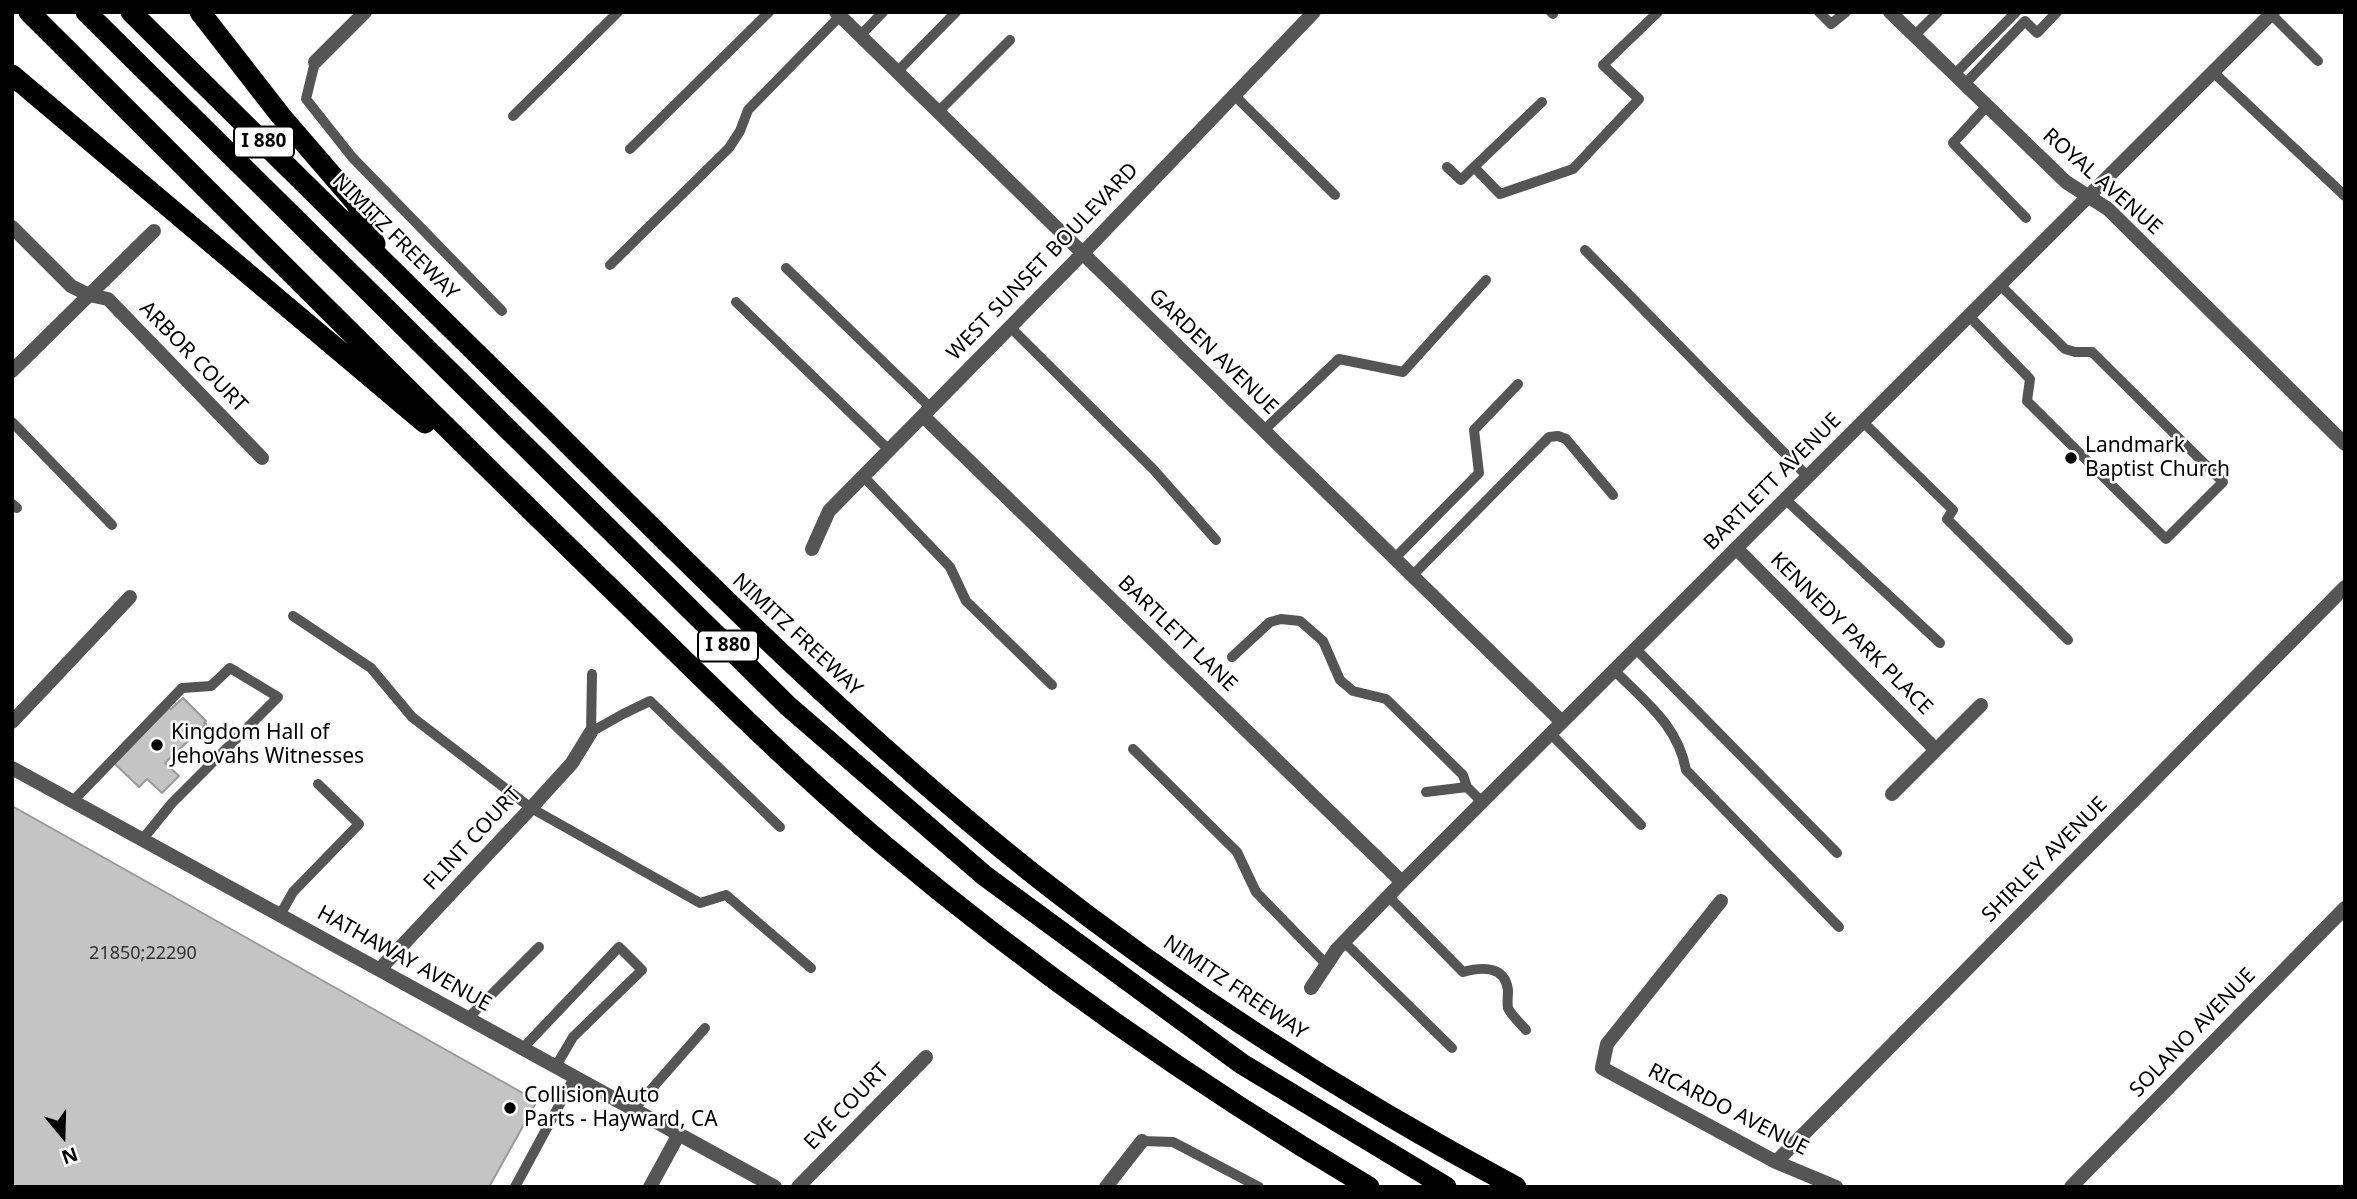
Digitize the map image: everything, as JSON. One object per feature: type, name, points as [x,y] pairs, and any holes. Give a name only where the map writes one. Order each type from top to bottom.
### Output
[{"type":"highway","name":"I 880","points":[[29,12],[543,523],[793,764],[883,844],[976,920],[1187,1073],[1369,1187]]},
{"type":"highway","name":"I 880","points":[[86,12],[778,696],[829,742],[985,876],[1231,1055],[1446,1187]]},
{"type":"highway","name":"NIMITZ FREEWAY","points":[[131,12],[745,621],[841,711],[929,788],[1034,874],[1231,1018],[1416,1132],[1516,1187]]},
{"type":"highway","points":[[200,12],[281,116],[356,203],[382,258]]},
{"type":"highway","points":[[12,75],[543,523]]},
{"type":"street","points":[[315,62],[365,12]]},
{"type":"street","name":"WEST SUNSET BOULEVARD","points":[[813,549],[829,511],[1083,253],[1314,12]]},
{"type":"street","name":"ROYAL AVENUE","points":[[1890,12],[2066,182],[2108,209],[2345,444]]},
{"type":"street","name":"BARTLETT AVENUE","points":[[1311,988],[1343,942],[1388,896],[2272,13]]},
{"type":"street","name":"GARDEN AVENUE","points":[[838,14],[1562,722]]},
{"type":"street","name":"ARBOR COURT","points":[[12,227],[71,286],[89,295],[108,299],[261,458]]},
{"type":"street","points":[[12,371],[153,231]]},
{"type":"street","name":"BARTLETT LANE","points":[[927,412],[1402,882]]},
{"type":"street","name":"KENNEDY PARK PLACE","points":[[1737,548],[1936,750]]},
{"type":"street","name":"SHIRLEY AVENUE","points":[[1776,1163],[2345,587]]},
{"type":"street","points":[[12,722],[130,597]]},
{"type":"street","points":[[1892,794],[1981,705]]},
{"type":"street","name":"FLINT COURT","points":[[380,969],[572,763],[591,732]]},
{"type":"street","name":"HATHAWAY AVENUE","points":[[12,768],[775,1187]]},
{"type":"street","name":"RICARDO AVENUE","points":[[1721,901],[1606,1044],[1602,1068],[1776,1163],[1836,1187]]},
{"type":"street","name":"SOLANO AVENUE","points":[[2071,1187],[2345,908]]},
{"type":"street","name":"EVE COURT","points":[[798,1187],[926,1057]]},
{"type":"street","points":[[650,1187],[679,1133]]},
{"type":"street","points":[[1106,1187],[1142,1141]]},
{"type":"lane","points":[[513,116],[618,12]]},
{"type":"lane","points":[[630,149],[769,12]]},
{"type":"lane","points":[[860,36],[883,12]]},
{"type":"lane","points":[[897,72],[956,12]]},
{"type":"lane","points":[[1474,167],[1500,194],[1573,169],[1639,99],[1603,65],[1657,12]]},
{"type":"lane","points":[[1819,12],[1831,24],[1846,12]]},
{"type":"lane","points":[[1914,36],[1938,12]]},
{"type":"lane","points":[[1959,80],[2016,12]]},
{"type":"lane","points":[[1959,80],[2025,21],[2037,33],[2057,12]]},
{"type":"lane","points":[[2272,13],[2318,61]]},
{"type":"lane","points":[[610,265],[729,148],[740,131],[748,110],[838,14]]},
{"type":"lane","points":[[938,111],[1010,40]]},
{"type":"lane","points":[[315,62],[306,99],[352,157],[502,311]]},
{"type":"lane","points":[[2213,72],[2345,196]]},
{"type":"lane","points":[[1233,94],[1335,195]]},
{"type":"lane","points":[[1447,167],[1461,180],[1542,102]]},
{"type":"lane","points":[[1986,107],[1953,143],[2026,218]]},
{"type":"lane","points":[[1584,250],[1808,477]]},
{"type":"lane","points":[[786,268],[927,412]]},
{"type":"lane","points":[[1263,431],[1339,359],[1403,372],[1486,280]]},
{"type":"lane","points":[[1969,316],[2030,379],[2027,401],[2166,539],[2223,482],[2092,352],[2065,349],[2000,285]]},
{"type":"lane","points":[[736,302],[889,450]]},
{"type":"lane","points":[[1010,327],[1153,469],[1216,540]]},
{"type":"lane","points":[[1394,559],[1479,473],[1474,430],[1518,384]]},
{"type":"lane","points":[[12,422],[112,525]]},
{"type":"lane","points":[[1863,422],[1953,510],[1947,519],[2068,640]]},
{"type":"lane","points":[[1412,576],[1549,437],[1566,439],[1613,495]]},
{"type":"lane","points":[[863,476],[950,567],[966,601],[1052,685]]},
{"type":"lane","points":[[1785,499],[1940,643]]},
{"type":"lane","points":[[293,616],[371,668],[412,717],[531,808],[700,903],[726,895],[811,968]]},
{"type":"lane","points":[[1232,657],[1270,622],[1281,619],[1300,621],[1323,641],[1340,680],[1353,691],[1386,699],[1463,775],[1467,787],[1482,802]]},
{"type":"lane","points":[[1636,649],[1836,853]]},
{"type":"lane","points":[[73,801],[182,688],[211,686],[230,668],[278,697],[172,803],[142,840]]},
{"type":"lane","points":[[1614,670],[1667,725],[1677,739],[1686,769],[1839,927]]},
{"type":"lane","points":[[591,732],[592,674]]},
{"type":"lane","points":[[591,732],[650,701],[780,827]]},
{"type":"lane","points":[[1550,734],[1641,825]]},
{"type":"lane","points":[[1133,749],[1237,852],[1255,892],[1327,965]]},
{"type":"lane","points":[[280,915],[293,892],[359,824],[318,784]]},
{"type":"lane","points":[[1426,792],[1467,787]]},
{"type":"lane","points":[[1388,896],[1463,972],[1482,967],[1492,969],[1508,986],[1508,1008],[1526,1030]]},
{"type":"lane","points":[[1343,942],[1452,1048]]},
{"type":"lane","points":[[468,1018],[539,947]]},
{"type":"lane","points":[[523,1048],[620,947],[642,970],[573,1037],[556,1066]]},
{"type":"lane","points":[[634,1109],[705,1028]]},
{"type":"lane","points":[[516,1187],[575,1076]]},
{"type":"lane","points":[[1142,1141],[1173,1142],[1259,1187]]},
{"type":"building","name":"Kingdom Hall of Jehovahs Witnesses","points":[[183,698],[206,724],[165,763],[179,776],[162,793],[147,779],[139,787],[114,763],[169,708]]},
{"type":"building","points":[[12,806],[537,1101],[489,1187],[12,1187]]},
{"type":"place","name":"Landmark Baptist Church","points":[[2071,458]]},
{"type":"place","name":"Kingdom Hall of Jehovahs Witnesses","points":[[157,745]]},
{"type":"place","name":"Collision Auto Parts - Hayward, CA","points":[[510,1108]]}]
